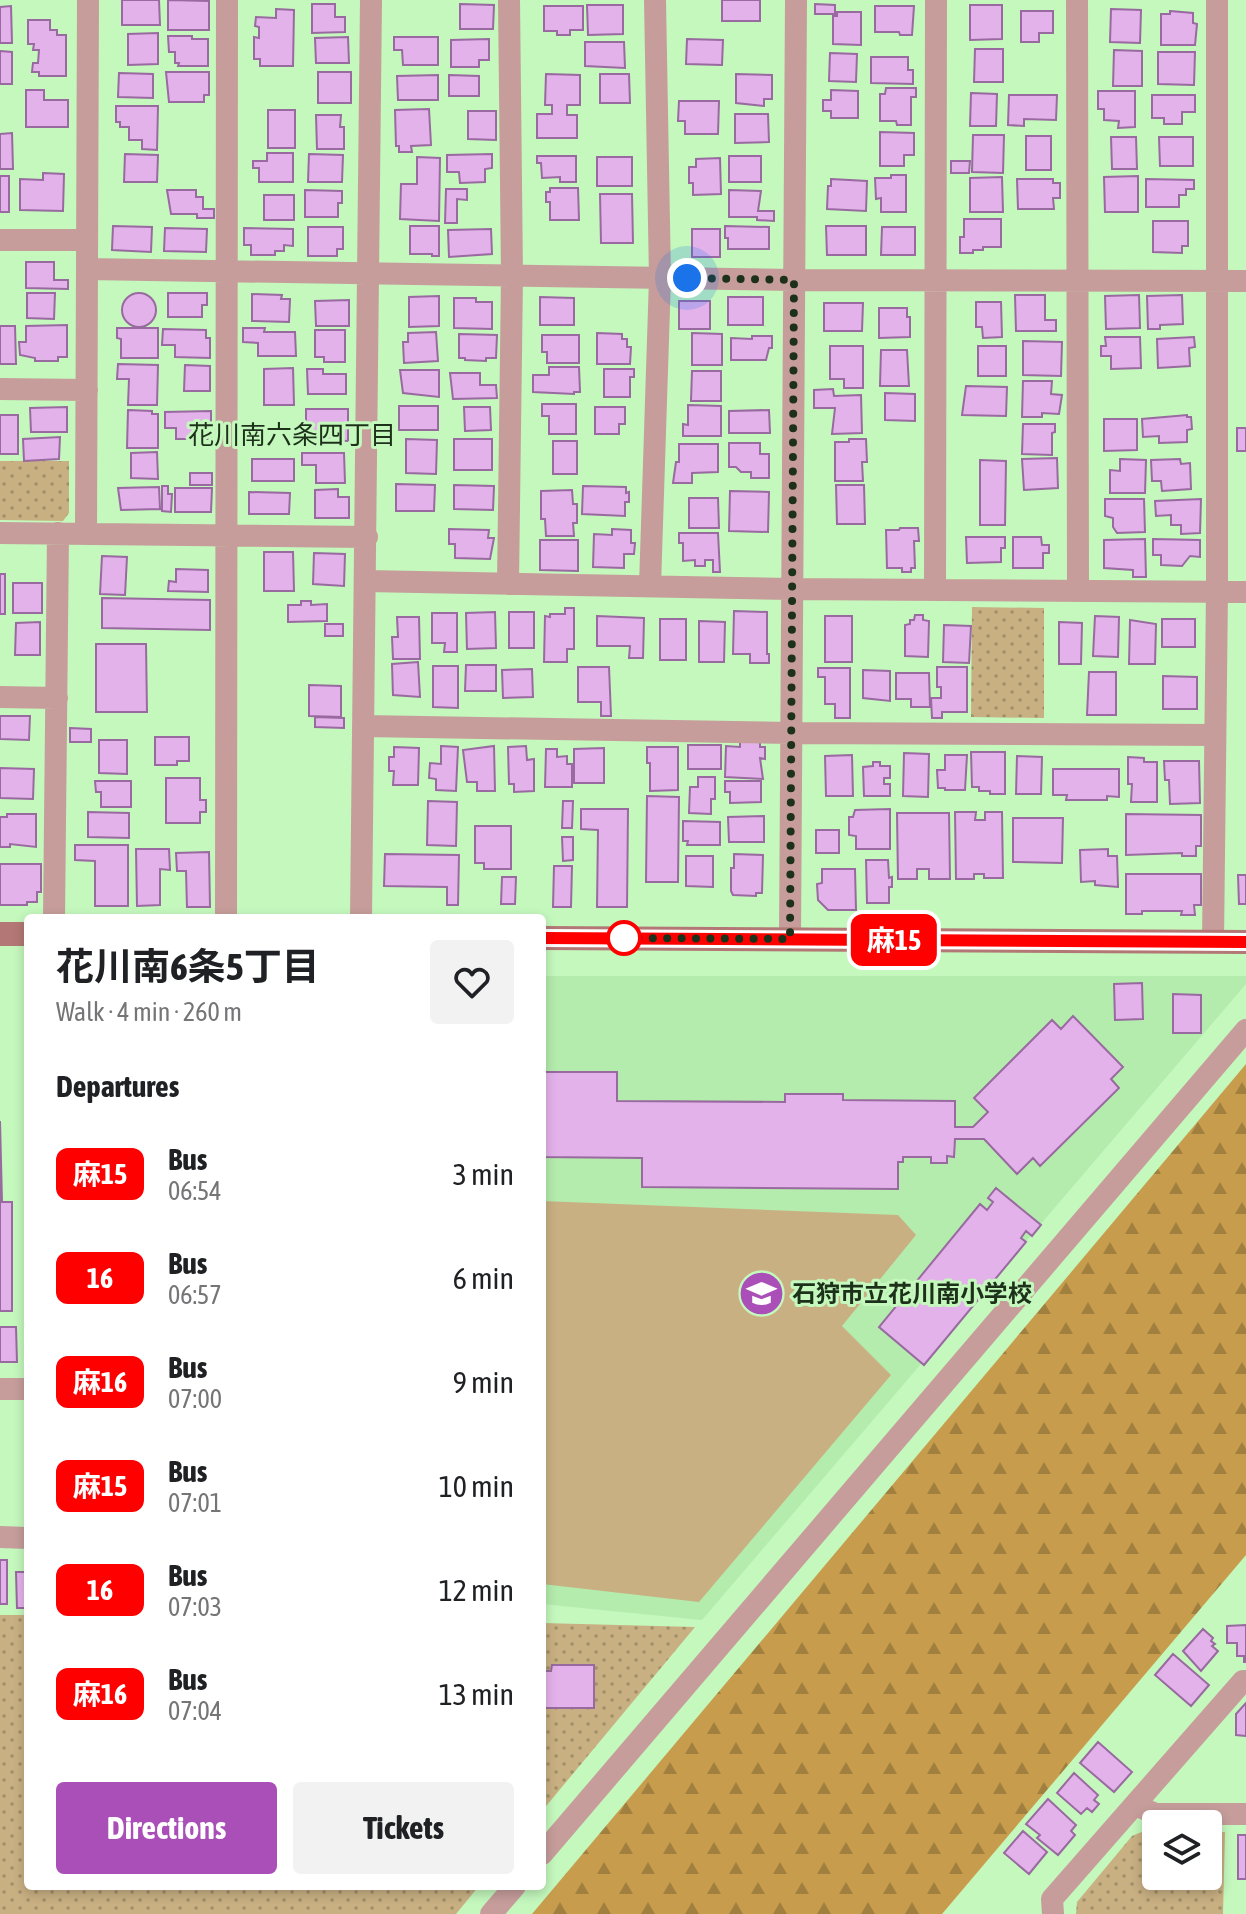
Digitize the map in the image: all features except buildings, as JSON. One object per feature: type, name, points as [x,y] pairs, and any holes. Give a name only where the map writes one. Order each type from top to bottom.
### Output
[{"type":"street","points":[[86,533],[88,0]]},
{"type":"street","points":[[226,914],[227,0]]},
{"type":"street","points":[[361,914],[371,0]]},
{"type":"street","points":[[508,584],[512,276],[509,0]]},
{"type":"street","points":[[650,586],[660,278],[655,0]]},
{"type":"street","points":[[790,939],[796,0]]},
{"type":"street","points":[[935,589],[936,0]]},
{"type":"street","points":[[1077,0],[1078,591]]},
{"type":"street","points":[[1213,942],[1219,281],[1217,0]]},
{"type":"street","points":[[0,240],[87,240]]},
{"type":"street","points":[[87,269],[794,280],[1246,281]]},
{"type":"street","points":[[0,389],[87,390]]},
{"type":"street","points":[[0,533],[367,537]]},
{"type":"street","points":[[54,914],[58,533]]},
{"type":"street","points":[[366,581],[792,589],[1246,592]]},
{"type":"street","points":[[0,697],[57,698]]},
{"type":"street","points":[[364,726],[791,733],[1215,735]]},
{"type":"street","points":[[0,934],[24,934]]},
{"type":"street","points":[[546,938],[1246,942]]},
{"type":"street","points":[[546,1849],[1246,1030]]},
{"type":"street","points":[[0,1389],[24,1389]]},
{"type":"street","points":[[0,1537],[24,1538]]},
{"type":"street","points":[[1053,1914],[1052,1899],[1246,1681]]},
{"type":"street","points":[[1135,1805],[1156,1814],[1246,1814]]},
{"type":"street","points":[[491,1914],[512,1890]]},
{"type":"shaded area","points":[[0,461],[69,461],[69,513],[63,521],[0,520]]},
{"type":"shaded area","points":[[972,607],[1044,608],[1044,718],[971,717]]},
{"type":"shaded area","name":"石狩市立花川南小学校","points":[[546,976],[1246,976],[1246,984],[702,1620],[546,1604]]},
{"type":"shaded area","points":[[546,1201],[898,1215],[916,1235],[842,1326],[891,1375],[699,1602],[546,1584]]},
{"type":"shaded area","points":[[0,1615],[24,1615],[24,1890],[476,1890],[456,1914],[0,1914]]},
{"type":"shaded area","points":[[546,1623],[695,1627],[546,1806]]},
{"type":"shaded area","points":[[1142,1832],[1142,1890],[1222,1890],[1222,1832],[1225,1832],[1223,1914],[1076,1914],[1077,1902],[1132,1836]]},
{"type":"green space","points":[[1246,1064],[1246,1555],[942,1914],[532,1914]]},
{"type":"bus line","name":"麻15","points":[[546,938],[1246,942]]},
{"type":"place","name":"石狩市立花川南小学校","points":[[761,1294]]},
{"type":"district","name":"花川南六条四丁目","points":[[292,435]]},
{"type":"route","points":[[624,938],[790,939],[794,280],[687,278]]}]
